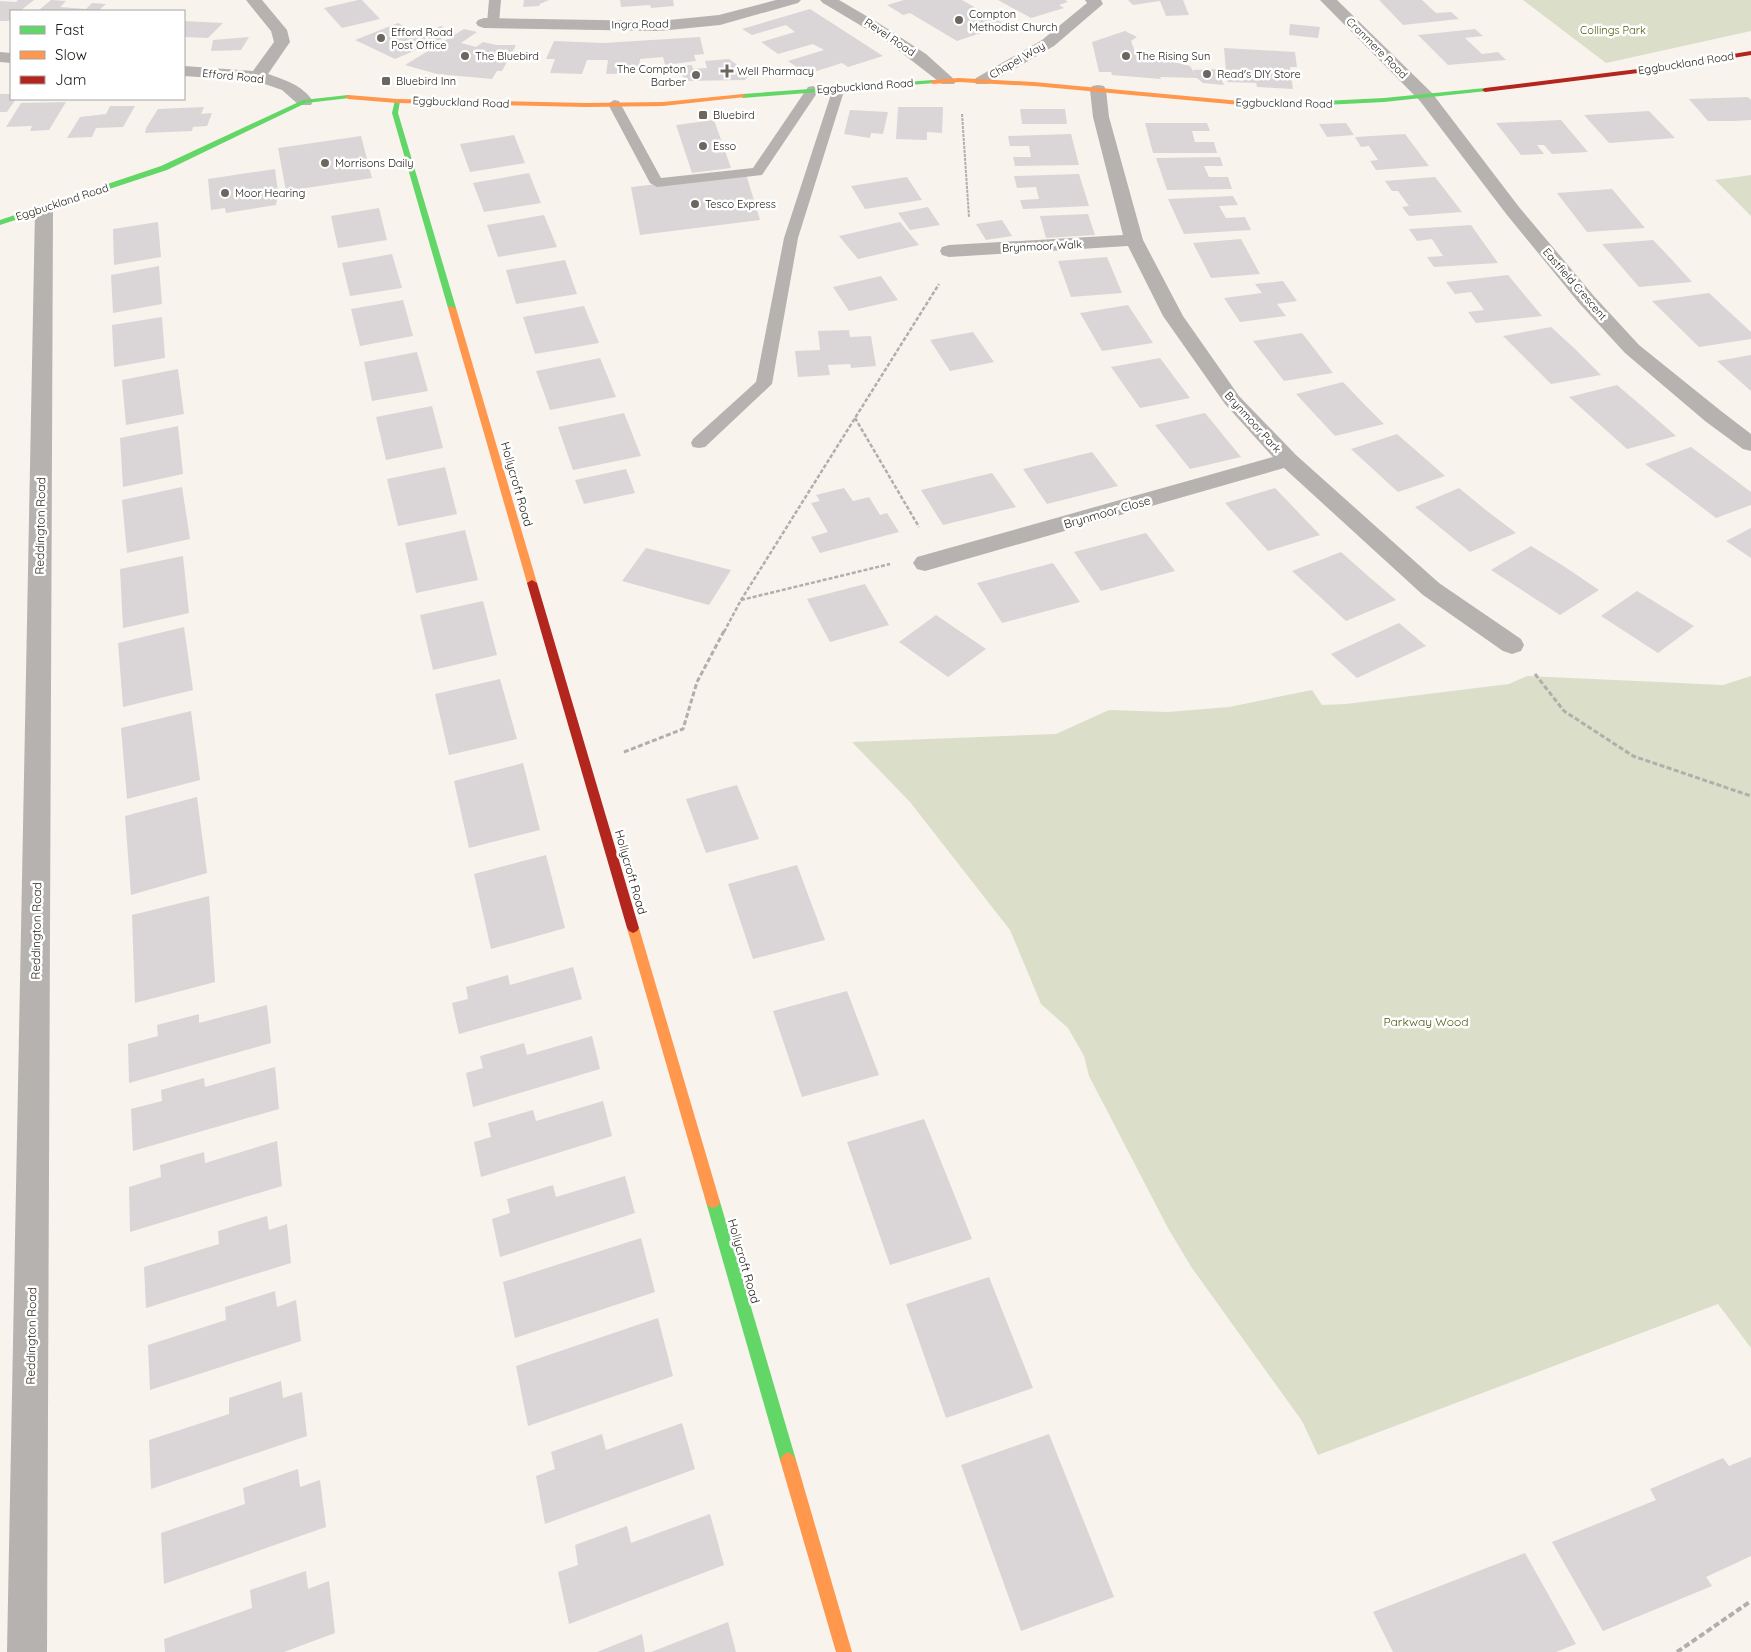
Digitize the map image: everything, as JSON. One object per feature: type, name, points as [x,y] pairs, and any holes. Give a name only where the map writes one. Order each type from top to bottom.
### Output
[{"type":"street","points":[[254,0],[279,30],[282,42],[258,76]]},
{"type":"street","name":"Ingra Road","points":[[488,23],[659,26],[720,20],[793,0]]},
{"type":"street","name":"Revel Road","points":[[828,0],[871,23],[932,66],[948,80]]},
{"type":"street","name":"Chapel Way","points":[[982,81],[1048,43],[1095,4],[1093,0]]},
{"type":"street","name":"Cranmere Road","points":[[1328,0],[1426,96]]},
{"type":"street","name":"Eggbuckland Road","points":[[0,223],[44,210],[164,168],[305,101],[348,97],[397,101],[576,105],[663,104],[948,80],[1034,84],[1262,105],[1337,104],[1426,96],[1654,68],[1751,53]]},
{"type":"street","name":"Efford Road","points":[[185,70],[258,76],[288,86],[305,101]]},
{"type":"street","name":"Brynmoor Park","points":[[1098,90],[1100,117],[1134,240],[1173,316],[1232,400],[1288,460],[1431,589],[1512,646]]},
{"type":"street","name":"Eastfield Crescent","points":[[1426,96],[1519,218],[1586,299],[1632,349],[1713,416],[1751,444]]},
{"type":"street","name":"Hollycroft Road","points":[[397,101],[395,113],[844,1652]]},
{"type":"street","name":"Reddington Road","points":[[28,1652],[44,210]]},
{"type":"street","name":"Brynmoor Walk","points":[[949,251],[1134,240]]},
{"type":"street","name":"Brynmoor Close","points":[[932,561],[1288,460]]},
{"type":"lane","points":[[488,23],[495,0]]},
{"type":"lane","points":[[699,443],[764,384],[791,238],[839,88]]},
{"type":"lane","points":[[614,104],[657,184],[757,172],[813,90]]},
{"type":"path","points":[[961,106],[971,250]]},
{"type":"path","points":[[586,767],[684,729],[697,682],[741,600],[949,268],[949,251]]},
{"type":"path","points":[[855,418],[932,561]]},
{"type":"path","points":[[741,600],[907,560],[932,561]]},
{"type":"path","points":[[1512,646],[1564,711],[1633,756],[1751,796]]},
{"type":"path","points":[[1677,1652],[1751,1601]]},
{"type":"green space","name":"Collings Park","points":[[1523,0],[1751,0],[1751,31],[1606,63]]},
{"type":"green space","points":[[1751,175],[1751,216],[1715,180]]},
{"type":"green space","name":"Parkway Wood","points":[[1527,676],[1723,685],[1751,676],[1751,1348],[1718,1304],[1318,1455],[1302,1421],[1192,1268],[1169,1230],[1089,1076],[1084,1056],[1068,1028],[1041,1004],[1010,930],[910,802],[852,742],[1056,734],[1109,710],[1168,712],[1229,707],[1312,690],[1322,705],[1346,704],[1509,684]]},
{"type":"building","points":[[18,0],[34,0],[21,10],[10,10],[10,20],[8,21],[0,21],[0,1],[16,2]]},
{"type":"building","points":[[51,0],[66,1],[60,7],[86,9],[92,3],[106,4],[99,10],[39,10]]},
{"type":"building","points":[[362,0],[380,19],[342,28],[324,8]]},
{"type":"building","points":[[524,0],[549,0],[539,6],[523,7]]},
{"type":"building","points":[[620,0],[673,0],[674,6],[651,8],[650,5],[621,7]]},
{"type":"building","name":"Compton Methodist Church","points":[[904,0],[962,0],[1006,25],[957,41],[910,13],[903,15],[887,5]]},
{"type":"building","points":[[998,0],[1065,0],[1068,2],[1059,5],[1064,8],[1031,18]]},
{"type":"building","points":[[1128,0],[1183,0],[1189,15],[1166,16],[1160,1],[1133,5]]},
{"type":"building","points":[[1379,0],[1422,0],[1436,13],[1451,12],[1459,19],[1403,25]]},
{"type":"building","points":[[810,9],[883,56],[848,67],[842,63],[807,74],[788,61],[824,50],[813,44],[778,54],[761,42],[795,32],[786,25],[752,35],[742,29]]},
{"type":"building","points":[[185,21],[223,23],[208,38],[185,37]]},
{"type":"building","points":[[398,23],[411,30],[403,33],[411,38],[441,26],[456,33],[395,59],[355,40]]},
{"type":"building","points":[[1290,24],[1320,27],[1318,38],[1289,35]]},
{"type":"building","name":"The Bluebird","points":[[464,29],[477,32],[461,43],[476,47],[483,42],[496,45],[516,45],[502,71],[497,71],[492,79],[437,74],[405,65]]},
{"type":"building","points":[[1475,29],[1483,36],[1465,38],[1482,54],[1498,52],[1506,60],[1448,65],[1418,35]]},
{"type":"building","name":"The Rising Sun","points":[[1125,31],[1137,37],[1131,41],[1136,55],[1157,55],[1157,58],[1190,66],[1196,76],[1193,70],[1217,69],[1224,85],[1203,83],[1197,78],[1160,77],[1161,79],[1112,75],[1111,72],[1099,72],[1092,42]]},
{"type":"building","points":[[249,37],[241,50],[211,51],[213,40]]},
{"type":"building","points":[[700,37],[704,54],[694,55],[696,61],[665,65],[663,57],[640,59],[639,73],[606,74],[608,60],[587,60],[582,74],[550,73],[555,59],[546,59],[554,41],[603,43]]},
{"type":"building","points":[[1224,48],[1295,52],[1297,67],[1290,67],[1293,89],[1257,87],[1256,83],[1227,82]]},
{"type":"building","name":"Well Pharmacy","points":[[729,59],[750,74],[745,80],[684,81],[681,66],[692,65],[693,69],[707,68],[705,61]]},
{"type":"building","points":[[0,94],[10,94],[10,100],[15,100],[7,112],[0,112]]},
{"type":"building","points":[[1748,97],[1751,100],[1751,120],[1735,121],[1708,121],[1689,99]]},
{"type":"building","points":[[66,102],[49,130],[30,131],[32,126],[6,127],[21,103]]},
{"type":"building","points":[[110,106],[135,106],[123,127],[96,128],[92,137],[67,138],[80,117],[106,114]]},
{"type":"building","points":[[204,107],[201,114],[212,113],[207,126],[193,127],[192,131],[145,133],[146,128],[158,109]]},
{"type":"building","points":[[898,107],[943,107],[942,133],[927,132],[927,140],[896,139]]},
{"type":"building","points":[[1020,109],[1065,109],[1067,124],[1022,124]]},
{"type":"building","points":[[850,110],[888,112],[883,134],[871,133],[870,138],[844,134]]},
{"type":"building","points":[[1649,111],[1675,138],[1609,143],[1584,115]]},
{"type":"building","name":"Esso","points":[[714,120],[731,168],[692,173],[676,125]]},
{"type":"building","points":[[1561,120],[1588,152],[1552,154],[1544,145],[1537,145],[1544,154],[1521,155],[1496,123]]},
{"type":"building","points":[[1145,123],[1207,123],[1210,131],[1192,131],[1195,142],[1214,142],[1217,153],[1153,153]]},
{"type":"building","points":[[1346,123],[1354,135],[1327,137],[1319,124]]},
{"type":"building","points":[[1071,134],[1079,165],[1015,166],[1013,157],[1031,157],[1029,146],[1010,146],[1008,136]]},
{"type":"building","points":[[1405,134],[1429,166],[1376,170],[1370,161],[1378,160],[1369,146],[1361,147],[1355,137]]},
{"type":"building","points":[[514,135],[525,163],[470,172],[460,144]]},
{"type":"building","name":"Morrisons Daily","points":[[361,136],[372,178],[286,191],[278,148]]},
{"type":"building","points":[[1220,157],[1223,166],[1204,166],[1209,177],[1228,177],[1232,189],[1167,190],[1156,158]]},
{"type":"building","points":[[275,169],[278,192],[276,205],[226,213],[225,208],[211,210],[208,179]]},
{"type":"building","points":[[529,173],[541,203],[484,212],[473,183]]},
{"type":"building","name":"Tesco Express","points":[[746,174],[760,220],[640,235],[631,187]]},
{"type":"building","points":[[1079,174],[1089,206],[1023,209],[1020,200],[1039,199],[1036,187],[1017,188],[1014,176]]},
{"type":"building","points":[[907,177],[922,200],[865,209],[851,186]]},
{"type":"building","points":[[1435,177],[1462,212],[1409,216],[1402,207],[1409,206],[1398,191],[1392,191],[1385,181]]},
{"type":"building","points":[[1612,189],[1645,228],[1587,232],[1557,193]]},
{"type":"building","points":[[1233,196],[1238,205],[1219,206],[1226,218],[1245,217],[1251,230],[1184,234],[1168,199]]},
{"type":"building","points":[[928,207],[940,225],[910,230],[898,213]]},
{"type":"building","points":[[379,208],[387,240],[338,248],[331,216]]},
{"type":"building","points":[[1088,214],[1095,235],[1046,238],[1040,216]]},
{"type":"building","points":[[544,215],[557,247],[498,257],[487,225]]},
{"type":"building","points":[[1002,220],[1012,236],[986,240],[976,224]]},
{"type":"building","points":[[158,222],[161,257],[114,265],[113,229]]},
{"type":"building","points":[[900,222],[919,245],[858,259],[839,236]]},
{"type":"building","points":[[1471,225],[1498,263],[1434,267],[1427,257],[1443,256],[1432,239],[1417,241],[1409,229]]},
{"type":"building","points":[[1241,239],[1260,274],[1211,278],[1193,243]]},
{"type":"building","points":[[1653,240],[1692,282],[1639,287],[1602,244]]},
{"type":"building","points":[[392,254],[402,288],[350,296],[342,263]]},
{"type":"building","points":[[1107,257],[1122,293],[1071,297],[1058,261]]},
{"type":"building","points":[[565,260],[577,294],[516,304],[506,270]]},
{"type":"building","points":[[159,266],[162,304],[113,313],[111,275]]},
{"type":"building","points":[[1508,275],[1542,316],[1476,323],[1468,312],[1484,310],[1471,292],[1455,294],[1446,282]]},
{"type":"building","points":[[881,276],[898,300],[849,311],[833,287]]},
{"type":"building","points":[[1283,281],[1297,301],[1277,304],[1286,316],[1240,322],[1224,298],[1262,293],[1255,284]]},
{"type":"building","points":[[1709,293],[1751,332],[1751,339],[1699,347],[1652,301]]},
{"type":"building","points":[[403,300],[413,336],[360,346],[351,309]]},
{"type":"building","points":[[1128,305],[1153,343],[1102,351],[1080,313]]},
{"type":"building","points":[[584,306],[599,343],[535,354],[523,317]]},
{"type":"building","points":[[162,317],[165,358],[114,367],[112,325]]},
{"type":"building","points":[[1551,327],[1601,375],[1551,384],[1503,336]]},
{"type":"building","points":[[849,330],[850,337],[871,336],[876,366],[851,368],[850,364],[828,365],[830,375],[798,377],[795,351],[820,350],[818,331]]},
{"type":"building","points":[[973,332],[994,362],[950,371],[930,340]]},
{"type":"building","points":[[1302,333],[1333,373],[1284,381],[1253,341]]},
{"type":"building","points":[[417,352],[428,391],[372,401],[364,362]]},
{"type":"building","points":[[1751,355],[1751,391],[1717,361]]},
{"type":"building","points":[[600,358],[616,397],[550,410],[536,371]]},
{"type":"building","points":[[1160,358],[1190,398],[1140,408],[1111,367]]},
{"type":"building","points":[[178,369],[184,414],[126,425],[122,380]]},
{"type":"building","points":[[1343,382],[1384,424],[1335,436],[1296,394]]},
{"type":"building","points":[[1617,385],[1676,436],[1627,449],[1569,397]]},
{"type":"building","points":[[432,406],[443,448],[386,460],[376,417]]},
{"type":"building","points":[[624,413],[641,456],[573,470],[558,427]]},
{"type":"building","points":[[1205,413],[1241,457],[1190,469],[1155,425]]},
{"type":"building","points":[[178,426],[183,474],[123,487],[120,438]]},
{"type":"building","points":[[1397,434],[1445,476],[1398,492],[1351,449]]},
{"type":"building","points":[[1691,447],[1751,492],[1751,505],[1716,518],[1645,464]]},
{"type":"building","points":[[1092,452],[1118,486],[1047,504],[1023,469]]},
{"type":"building","points":[[445,467],[457,514],[398,526],[387,479]]},
{"type":"building","points":[[626,469],[635,493],[584,504],[575,480]]},
{"type":"building","points":[[992,473],[1016,507],[943,525],[921,490]]},
{"type":"building","points":[[182,487],[190,539],[127,553],[122,500]]},
{"type":"building","points":[[844,488],[853,501],[869,497],[880,515],[887,513],[899,532],[820,553],[811,537],[828,532],[811,503],[820,501],[816,495]]},
{"type":"building","points":[[1275,488],[1320,535],[1268,551],[1225,503]]},
{"type":"building","points":[[1459,488],[1516,533],[1470,552],[1415,507]]},
{"type":"building","points":[[1751,528],[1751,558],[1726,541]]},
{"type":"building","points":[[465,530],[478,580],[416,593],[405,543]]},
{"type":"building","points":[[1146,533],[1175,571],[1101,591],[1074,552]]},
{"type":"building","points":[[1531,546],[1599,590],[1560,615],[1491,570]]},
{"type":"building","points":[[646,548],[731,570],[709,605],[622,581]]},
{"type":"building","points":[[1341,552],[1396,600],[1346,621],[1292,571]]},
{"type":"building","points":[[183,556],[189,613],[123,628],[120,569]]},
{"type":"building","points":[[1053,563],[1080,602],[1002,623],[977,583]]},
{"type":"building","points":[[865,584],[889,625],[830,642],[807,599]]},
{"type":"building","points":[[1637,591],[1694,626],[1658,653],[1601,616]]},
{"type":"building","points":[[483,601],[497,655],[433,670],[420,615]]},
{"type":"building","points":[[936,615],[986,649],[948,677],[899,642]]},
{"type":"building","points":[[1399,623],[1426,646],[1357,678],[1331,654]]},
{"type":"building","points":[[184,627],[193,690],[123,707],[118,643]]},
{"type":"building","points":[[500,679],[517,739],[449,755],[435,694]]},
{"type":"building","points":[[191,711],[200,780],[127,799],[121,728]]},
{"type":"building","points":[[523,763],[540,830],[469,848],[454,781]]},
{"type":"building","points":[[737,785],[759,839],[706,853],[686,799]]},
{"type":"building","points":[[197,797],[207,873],[131,895],[125,816]]},
{"type":"building","points":[[546,855],[565,928],[491,949],[474,874]]},
{"type":"building","points":[[797,865],[825,940],[753,959],[728,884]]},
{"type":"building","points":[[209,896],[215,982],[135,1003],[132,915]]},
{"type":"building","points":[[573,967],[582,999],[459,1034],[452,1003],[468,999],[466,987],[508,975],[510,985]]},
{"type":"building","points":[[847,991],[879,1075],[802,1097],[773,1011]]},
{"type":"building","points":[[267,1005],[271,1043],[129,1083],[128,1044],[158,1036],[157,1025],[199,1014],[199,1023]]},
{"type":"building","points":[[592,1036],[600,1069],[473,1107],[466,1073],[483,1068],[480,1056],[524,1043],[527,1055]]},
{"type":"building","points":[[275,1067],[279,1109],[133,1151],[131,1109],[162,1101],[161,1090],[204,1078],[205,1087]]},
{"type":"building","points":[[603,1101],[612,1136],[481,1177],[474,1142],[491,1137],[488,1123],[533,1110],[536,1121]]},
{"type":"building","points":[[924,1119],[972,1239],[890,1265],[847,1142]]},
{"type":"building","points":[[277,1141],[282,1186],[130,1232],[129,1187],[161,1177],[160,1165],[204,1152],[205,1163]]},
{"type":"building","points":[[625,1176],[635,1213],[500,1257],[492,1219],[510,1213],[507,1199],[553,1185],[556,1197]]},
{"type":"building","points":[[267,1216],[269,1230],[287,1224],[291,1263],[146,1308],[144,1267],[219,1244],[218,1231]]},
{"type":"building","points":[[641,1238],[655,1292],[515,1338],[503,1282]]},
{"type":"building","points":[[989,1277],[1033,1388],[946,1418],[906,1304]]},
{"type":"building","points":[[275,1291],[277,1307],[296,1300],[301,1341],[150,1390],[148,1345],[226,1320],[225,1307]]},
{"type":"building","points":[[658,1318],[673,1376],[528,1426],[516,1366]]},
{"type":"building","points":[[281,1381],[283,1398],[302,1392],[307,1436],[151,1489],[149,1440],[229,1414],[229,1398]]},
{"type":"building","points":[[682,1423],[695,1469],[545,1524],[536,1476],[555,1469],[551,1452],[602,1434],[606,1450]]},
{"type":"building","points":[[1049,1434],[1114,1597],[1021,1631],[961,1465]]},
{"type":"building","points":[[1751,1457],[1751,1556],[1706,1577],[1712,1586],[1603,1631],[1552,1542],[1656,1500],[1650,1489],[1723,1458],[1729,1466]]},
{"type":"building","points":[[298,1469],[300,1487],[320,1480],[326,1527],[164,1584],[161,1533],[245,1504],[243,1488]]},
{"type":"building","points":[[710,1514],[724,1565],[569,1624],[558,1572],[578,1565],[575,1545],[627,1526],[631,1543]]},
{"type":"building","points":[[1525,1553],[1576,1644],[1556,1652],[1393,1652],[1373,1612]]},
{"type":"building","points":[[306,1571],[308,1589],[329,1581],[335,1633],[284,1652],[165,1652],[164,1639],[252,1608],[250,1590]]},
{"type":"building","points":[[728,1622],[736,1652],[651,1652]]},
{"type":"building","points":[[642,1634],[645,1652],[597,1652]]},
{"type":"traffic: fast","points":[[743,96],[933,82]]},
{"type":"traffic: fast","points":[[1284,105],[1384,100],[1485,90]]},
{"type":"traffic: fast","points":[[0,223],[164,168],[305,101],[348,97]]},
{"type":"traffic: fast","points":[[397,101],[395,113],[452,308]]},
{"type":"traffic: fast","points":[[713,1202],[788,1460]]},
{"type":"traffic: slow","points":[[933,82],[959,80],[1034,84],[1262,105],[1284,105]]},
{"type":"traffic: slow","points":[[348,97],[397,101],[586,105],[663,104],[743,96]]},
{"type":"traffic: slow","points":[[452,308],[532,583]]},
{"type":"traffic: slow","points":[[633,928],[713,1202]]},
{"type":"traffic: slow","points":[[788,1460],[844,1652]]},
{"type":"traffic: jam","points":[[1485,90],[1654,69],[1751,53]]},
{"type":"traffic: jam","points":[[532,583],[633,928]]},
{"type":"place","name":"Compton Methodist Church","points":[[959,20]]},
{"type":"place","name":"Efford Road Post Office","points":[[381,38]]},
{"type":"place","name":"The Bluebird","points":[[465,56]]},
{"type":"place","name":"The Rising Sun","points":[[1126,56]]},
{"type":"place","name":"Well Pharmacy","points":[[727,71]]},
{"type":"place","name":"Read's DIY Store","points":[[1207,74]]},
{"type":"place","name":"The Compton Barber","points":[[696,75]]},
{"type":"place","name":"Bluebird Inn","points":[[386,81]]},
{"type":"place","name":"Bluebird","points":[[703,115]]},
{"type":"place","name":"Esso","points":[[703,146]]},
{"type":"place","name":"Morrisons Daily","points":[[325,163]]},
{"type":"place","name":"Moor Hearing","points":[[225,193]]},
{"type":"place","name":"Tesco Express","points":[[695,204]]}]
